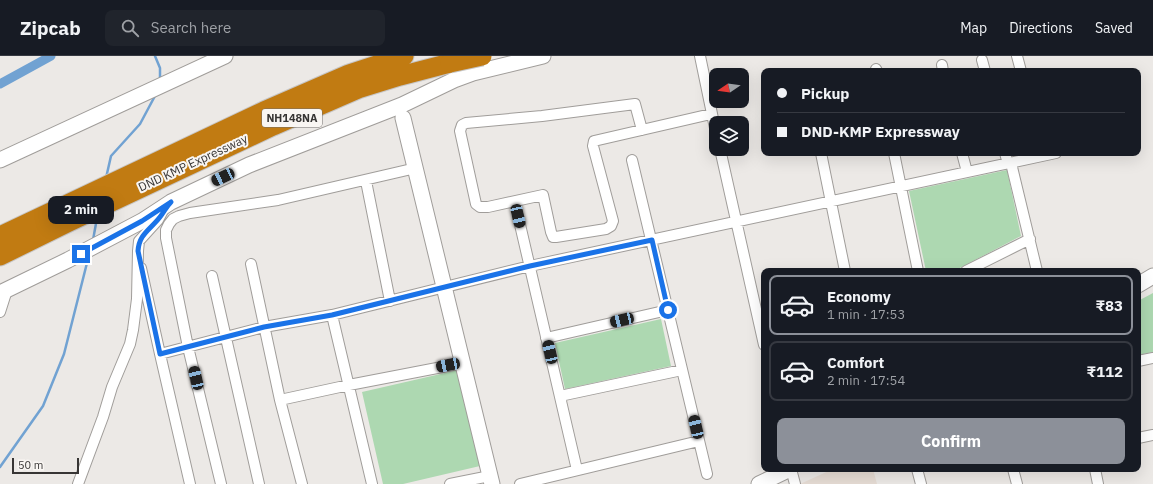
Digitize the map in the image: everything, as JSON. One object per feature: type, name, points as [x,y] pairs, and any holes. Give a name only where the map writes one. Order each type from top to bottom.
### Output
[{"type":"highway","name":"DND KMP Expressway","points":[[139,180],[271,108],[349,74],[404,56]]},
{"type":"highway","name":"DND KMP Expressway","points":[[0,236],[66,214],[139,180],[273,126],[358,89],[400,76],[482,56]]},
{"type":"highway","name":"DND KMP Expressway","points":[[0,256],[66,214]]},
{"type":"street","points":[[0,160],[225,56]]},
{"type":"street","points":[[473,73],[474,56]]},
{"type":"street","points":[[0,312],[3,291],[68,260],[142,221],[171,202],[249,165],[402,105],[454,80],[473,73],[543,56]]},
{"type":"street","points":[[642,130],[635,104],[542,116],[466,123],[462,125],[460,131],[476,204],[480,207],[488,207],[543,195],[553,237],[606,229],[611,226],[613,221],[593,146],[594,141],[712,114],[700,56]]},
{"type":"street","points":[[1017,56],[1020,68]]},
{"type":"street","points":[[982,60],[984,68]]},
{"type":"street","points":[[403,118],[491,480],[450,484]]},
{"type":"street","points":[[722,156],[761,331]]},
{"type":"street","points":[[822,156],[844,268]]},
{"type":"street","points":[[895,156],[917,268]]},
{"type":"street","points":[[963,156],[967,172]]},
{"type":"street","points":[[1006,156],[1010,163],[1037,268]]},
{"type":"street","points":[[160,354],[264,327],[332,315],[530,266],[831,202],[1010,163],[1035,156]]},
{"type":"street","points":[[632,160],[707,474]]},
{"type":"street","points":[[221,484],[188,347],[166,238],[166,230],[173,219],[190,213],[278,200],[366,181],[416,168]]},
{"type":"street","points":[[366,181],[390,301]]},
{"type":"street","points":[[78,484],[101,424],[112,387],[130,344],[137,299],[138,251],[141,238],[158,220],[165,208],[171,202]]},
{"type":"street","points":[[518,216],[577,470]]},
{"type":"street","points":[[972,268],[1030,239]]},
{"type":"street","points":[[138,251],[190,484]]},
{"type":"street","points":[[250,264],[280,400],[302,484]]},
{"type":"street","points":[[212,276],[259,484]]},
{"type":"street","points":[[1141,283],[1153,276]]},
{"type":"street","points":[[546,338],[668,310]]},
{"type":"street","points":[[332,315],[372,484]]},
{"type":"street","points":[[1141,360],[1153,358]]},
{"type":"street","points":[[280,400],[348,385],[463,363]]},
{"type":"street","points":[[560,396],[682,370]]},
{"type":"street","points":[[1141,437],[1153,435]]},
{"type":"street","points":[[520,484],[699,441]]},
{"type":"street","points":[[759,484],[785,472]]},
{"type":"street","points":[[792,472],[795,484]]},
{"type":"street","points":[[918,472],[921,484]]},
{"type":"street","points":[[1014,472],[1017,484]]},
{"type":"street","points":[[1096,472],[1098,484]]},
{"type":"shaded area","points":[[826,472],[874,472],[877,484],[800,484]]},
{"type":"green space","points":[[1007,170],[1021,236],[960,268],[925,268],[909,191]]},
{"type":"green space","points":[[1153,293],[1153,352],[1141,354],[1141,299]]},
{"type":"green space","points":[[661,319],[671,366],[565,389],[555,343]]},
{"type":"green space","points":[[458,370],[480,466],[403,484],[383,484],[362,392]]},
{"type":"waterway","points":[[0,84],[51,56]]},
{"type":"waterway","points":[[155,56],[160,68],[160,80]]},
{"type":"waterway","points":[[106,178],[111,156],[140,124],[156,94]]},
{"type":"waterway","points":[[93,240],[97,218]]},
{"type":"waterway","points":[[0,467],[43,406],[64,354],[89,255]]},
{"type":"route","points":[[81,254],[142,221],[171,202],[165,208],[158,220],[141,238],[138,245],[160,354],[264,327],[332,315],[530,266],[652,240],[668,310]]}]
